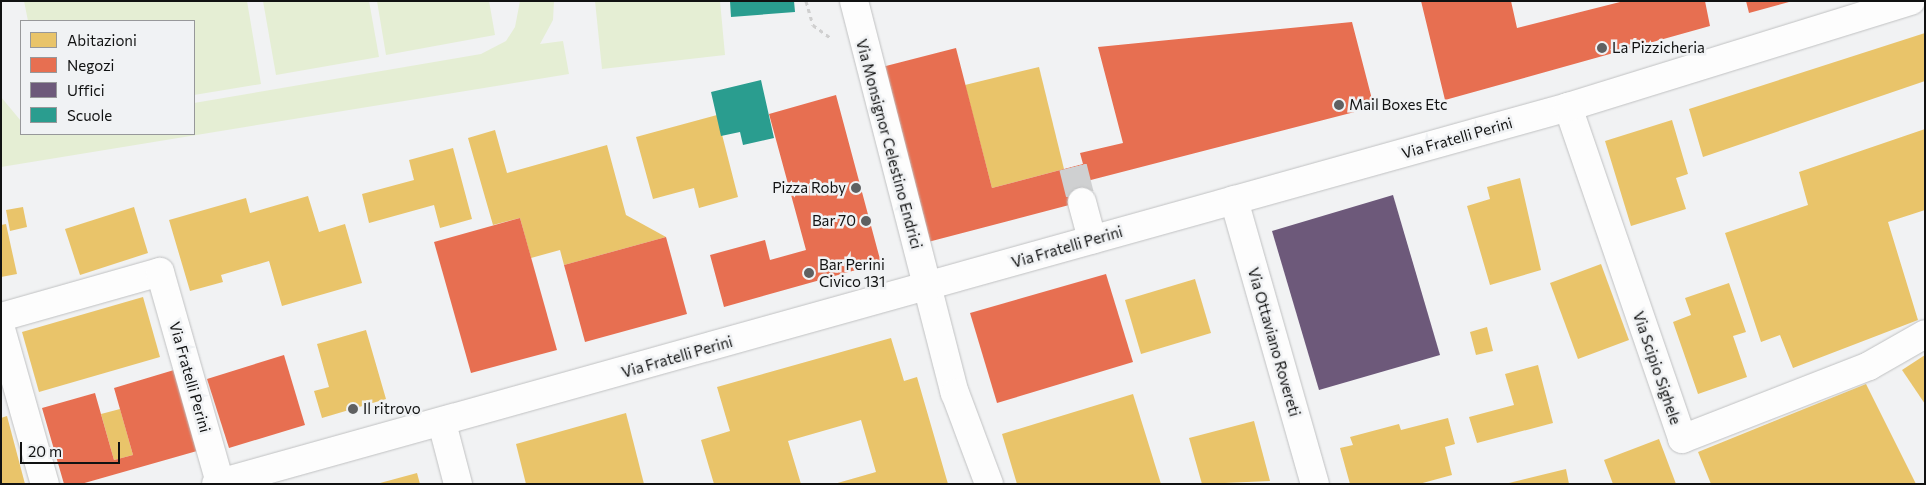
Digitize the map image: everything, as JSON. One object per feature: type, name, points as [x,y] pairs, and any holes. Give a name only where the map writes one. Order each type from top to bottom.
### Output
[{"type":"street","name":"Via Monsignor Celestino Endrici","points":[[854,1],[955,393],[989,484]]},
{"type":"street","name":"Via Fratelli Perini","points":[[1,317],[160,272],[218,483],[442,423],[1568,106],[1911,1]]},
{"type":"street","name":"Via Scipio Sighele","points":[[1568,106],[1682,439],[1869,366],[1925,334]]},
{"type":"street","name":"Via Ottaviano Rovereti","points":[[1234,200],[1314,484]]},
{"type":"street","points":[[1082,202],[1092,240]]},
{"type":"street","points":[[1,329],[45,484]]},
{"type":"street","points":[[442,423],[458,484]]},
{"type":"green space","points":[[24,1],[247,1],[261,84],[195,95],[195,20],[28,20]]},
{"type":"green space","points":[[263,1],[369,1],[379,57],[276,75]]},
{"type":"green space","points":[[377,1],[489,1],[495,35],[386,55]]},
{"type":"green space","points":[[520,1],[554,1],[553,20],[540,44],[563,41],[569,74],[1,167],[1,97],[20,120],[20,135],[195,135],[195,103],[481,54],[506,41],[515,27]]},
{"type":"green space","points":[[595,1],[720,1],[725,55],[602,69]]},
{"type":"building: Abitazioni","points":[[1925,33],[1925,81],[1703,157],[1689,109]]},
{"type":"building: Abitazioni","points":[[1039,67],[1064,169],[992,188],[965,85]]},
{"type":"building: Abitazioni","points":[[717,115],[738,197],[699,208],[694,188],[653,199],[636,137]]},
{"type":"building: Abitazioni","points":[[1672,120],[1688,174],[1676,178],[1686,209],[1631,226],[1605,141]]},
{"type":"building: Abitazioni","points":[[1925,129],[1925,210],[1888,222],[1918,320],[1793,368],[1780,335],[1761,342],[1725,233],[1808,205],[1799,172]]},
{"type":"building: Abitazioni","points":[[495,130],[507,173],[607,145],[626,215],[666,237],[564,265],[560,250],[531,258],[520,218],[493,225],[468,138]]},
{"type":"building: Abitazioni","points":[[453,148],[472,219],[440,228],[434,205],[369,223],[362,194],[414,180],[409,160]]},
{"type":"building: Abitazioni","points":[[1520,178],[1541,270],[1490,285],[1467,206],[1490,199],[1487,187]]},
{"type":"building: Abitazioni","points":[[308,196],[319,232],[345,224],[362,283],[282,306],[269,261],[221,275],[223,282],[190,291],[169,220],[246,198],[250,213]]},
{"type":"building: Abitazioni","points":[[23,207],[27,227],[10,231],[6,210]]},
{"type":"building: Abitazioni","points":[[134,207],[148,253],[80,275],[65,229]]},
{"type":"building: Abitazioni","points":[[6,224],[17,274],[1,277],[1,225]]},
{"type":"building: Abitazioni","points":[[1601,264],[1629,340],[1578,359],[1550,283]]},
{"type":"building: Abitazioni","points":[[1195,279],[1211,333],[1141,354],[1125,300]]},
{"type":"building: Abitazioni","points":[[1729,283],[1746,332],[1733,336],[1747,377],[1698,394],[1673,322],[1691,315],[1685,298]]},
{"type":"building: Abitazioni","points":[[143,297],[160,357],[39,392],[22,332]]},
{"type":"building: Abitazioni","points":[[1487,327],[1493,351],[1476,355],[1470,332]]},
{"type":"building: Abitazioni","points":[[366,330],[386,399],[322,418],[314,391],[329,387],[317,344]]},
{"type":"building: Abitazioni","points":[[891,338],[904,381],[917,377],[948,484],[834,484],[876,472],[861,420],[788,441],[801,484],[714,484],[701,440],[730,431],[717,387]]},
{"type":"building: Abitazioni","points":[[1925,355],[1925,404],[1902,370]]},
{"type":"building: Abitazioni","points":[[1538,365],[1553,423],[1477,443],[1469,417],[1514,405],[1505,374]]},
{"type":"building: Abitazioni","points":[[1866,384],[1916,484],[1711,484],[1698,452]]},
{"type":"building: Abitazioni","points":[[1133,394],[1161,484],[1017,484],[1002,434]]},
{"type":"building: Abitazioni","points":[[120,409],[133,455],[114,460],[101,414]]},
{"type":"building: Abitazioni","points":[[626,413],[644,484],[526,484],[516,444]]},
{"type":"building: Abitazioni","points":[[7,416],[25,484],[1,484],[1,418]]},
{"type":"building: Abitazioni","points":[[1448,418],[1455,444],[1445,447],[1452,475],[1419,484],[1350,484],[1340,448],[1353,445],[1350,437],[1399,424],[1401,430]]},
{"type":"building: Abitazioni","points":[[1254,421],[1270,481],[1202,484],[1189,438]]},
{"type":"building: Abitazioni","points":[[1659,439],[1676,484],[1613,484],[1604,460]]},
{"type":"building: Abitazioni","points":[[1566,469],[1569,484],[1509,484],[1509,483]]},
{"type":"building: Abitazioni","points":[[417,473],[420,484],[380,484],[380,483]]},
{"type":"building: Negozi","points":[[1421,1],[1511,1],[1517,28],[1624,1],[1705,1],[1710,26],[1445,100]]},
{"type":"building: Negozi","points":[[1746,1],[1789,1],[1789,2],[1749,13]]},
{"type":"building: Negozi","points":[[1352,22],[1374,107],[1087,181],[1092,199],[928,242],[882,67],[956,48],[992,188],[1083,164],[1080,153],[1123,143],[1098,47]]},
{"type":"building: Negozi","points":[[836,95],[881,263],[724,307],[710,255],[765,240],[770,260],[806,250],[769,114]]},
{"type":"building: Negozi","points":[[520,218],[557,350],[471,373],[434,242]]},
{"type":"building: Negozi","points":[[666,237],[687,314],[585,342],[564,265]]},
{"type":"building: Negozi","points":[[1106,274],[1133,362],[997,403],[970,313]]},
{"type":"building: Negozi","points":[[284,355],[305,425],[229,448],[207,379]]},
{"type":"building: Negozi","points":[[174,370],[197,451],[81,484],[64,484],[42,408],[95,393],[114,460],[133,455],[114,388]]},
{"type":"building: Uffici","points":[[1393,195],[1440,355],[1319,390],[1272,231]]},
{"type":"building: Scuole","points":[[730,1],[794,1],[795,12],[731,17]]},
{"type":"building: Scuole","points":[[761,80],[774,138],[743,145],[740,132],[721,136],[711,92]]},
{"type":"tunnel","points":[[1073,167],[1082,202]]},
{"type":"place","name":"La Pizzicheria","points":[[1602,48]]},
{"type":"place","name":"Mail Boxes Etc","points":[[1339,105]]},
{"type":"place","name":"Pizza Roby","points":[[856,188]]},
{"type":"place","name":"Bar 70","points":[[866,221]]},
{"type":"place","name":"Bar Perini Civico 131","points":[[809,273]]},
{"type":"place","name":"Il ritrovo","points":[[353,409]]}]
